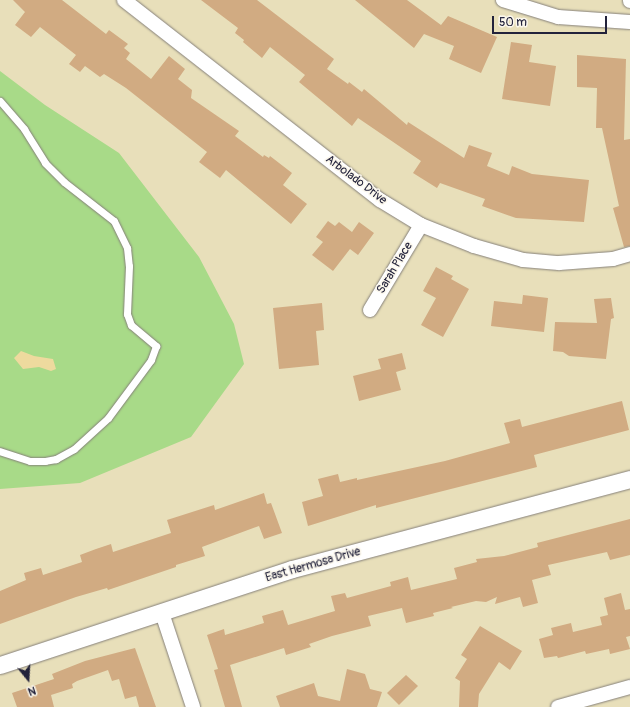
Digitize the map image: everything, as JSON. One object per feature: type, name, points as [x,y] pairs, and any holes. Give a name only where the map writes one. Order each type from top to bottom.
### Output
[{"type":"street","name":"Arbolado Drive","points":[[124,0],[380,200],[421,225],[474,246],[523,260],[559,263],[613,259],[630,254]]},
{"type":"street","points":[[503,0],[558,16],[630,22]]},
{"type":"street","name":"Sarah Place","points":[[370,310],[421,225]]},
{"type":"street","name":"East Hermosa Drive","points":[[0,664],[162,613],[292,569],[630,479]]},
{"type":"street","points":[[162,613],[193,707]]},
{"type":"street","points":[[558,707],[630,687]]},
{"type":"lane","points":[[0,101],[24,129],[45,163],[64,182],[114,221],[127,248],[129,266],[127,314],[131,325],[156,346],[151,360],[108,418],[74,449],[56,459],[45,461],[30,461],[0,451]]},
{"type":"green space","points":[[0,71],[45,105],[119,153],[199,257],[234,324],[244,364],[191,437],[80,483],[0,489]]},
{"type":"sand","points":[[21,351],[34,356],[53,359],[56,369],[51,371],[39,367],[23,369],[14,358]]},
{"type":"building","points":[[13,0],[62,0],[106,34],[109,30],[128,44],[124,48],[130,53],[126,59],[151,79],[169,56],[185,69],[178,79],[192,90],[191,98],[239,131],[235,136],[263,157],[264,155],[269,158],[270,156],[292,173],[283,185],[307,204],[291,224],[226,170],[220,178],[199,162],[207,152],[126,88],[104,74],[100,77],[85,66],[80,72],[69,64],[76,55],[40,27],[31,37],[15,25],[25,12]]},
{"type":"building","points":[[201,0],[257,0],[334,59],[327,69],[348,84],[349,82],[362,92],[364,89],[407,125],[408,122],[464,158],[469,145],[492,153],[487,166],[509,175],[512,166],[532,174],[589,180],[584,222],[516,218],[482,206],[485,199],[440,183],[437,188],[413,173],[421,161],[358,118],[352,126],[299,82],[305,75],[270,47],[262,58],[235,33],[238,28]]},
{"type":"building","points":[[355,0],[407,0],[441,25],[448,16],[497,37],[481,73],[449,59],[454,46],[424,34],[414,48]]},
{"type":"building","points":[[511,42],[532,45],[529,62],[556,66],[550,106],[502,99]]},
{"type":"building","points":[[577,55],[626,59],[624,140],[630,139],[630,246],[624,247],[613,208],[619,206],[602,128],[596,128],[597,88],[577,87]]},
{"type":"building","points":[[328,221],[335,226],[339,222],[352,232],[359,222],[374,233],[358,255],[350,249],[333,271],[312,255],[323,242],[316,237]]},
{"type":"building","points":[[436,267],[453,276],[451,279],[469,289],[443,337],[421,325],[436,298],[423,291]]},
{"type":"building","points":[[523,295],[548,298],[544,332],[491,326],[494,301],[522,304]]},
{"type":"building","points":[[611,298],[614,318],[611,319],[606,359],[569,356],[563,352],[553,351],[555,322],[597,323],[594,299]]},
{"type":"building","points":[[322,303],[324,330],[316,331],[319,365],[279,369],[273,308]]},
{"type":"building","points":[[402,353],[406,369],[396,372],[401,390],[359,401],[353,376],[381,369],[378,359]]},
{"type":"building","points":[[622,401],[629,430],[534,455],[537,467],[376,508],[376,505],[308,526],[302,502],[323,496],[318,479],[338,474],[340,482],[357,478],[357,480],[445,461],[510,443],[504,423],[520,419],[522,427]]},
{"type":"building","points":[[264,493],[267,504],[271,503],[282,533],[264,539],[259,526],[202,547],[205,556],[176,565],[176,567],[108,590],[107,588],[76,597],[0,624],[0,591],[26,580],[24,573],[41,568],[43,575],[82,562],[80,555],[111,544],[113,552],[171,533],[167,520],[214,505],[215,510]]},
{"type":"building","points":[[630,519],[630,555],[610,560],[607,552],[548,565],[551,575],[532,580],[538,603],[523,607],[520,597],[495,604],[497,597],[486,602],[476,601],[451,607],[453,608],[433,613],[434,616],[406,623],[402,608],[368,616],[371,626],[332,636],[309,644],[311,647],[286,655],[284,648],[230,665],[242,707],[225,707],[214,670],[218,669],[207,635],[224,629],[225,635],[264,623],[262,616],[283,610],[288,625],[335,611],[331,596],[345,593],[347,598],[391,586],[390,582],[408,577],[411,590],[457,579],[454,568],[477,562],[476,559],[504,556],[538,547],[537,543]]},
{"type":"building","points":[[621,593],[625,610],[630,609],[630,636],[626,637],[630,649],[610,654],[609,649],[586,654],[585,651],[558,658],[557,656],[544,658],[539,639],[553,635],[551,628],[571,623],[573,632],[602,625],[600,617],[608,615],[604,598]]},
{"type":"building","points":[[480,626],[522,651],[510,670],[499,662],[479,694],[478,707],[459,707],[460,681],[455,678],[467,659],[461,655]]},
{"type":"building","points":[[135,648],[156,707],[139,707],[136,696],[125,699],[119,679],[112,681],[108,670],[77,681],[72,684],[73,688],[51,695],[54,707],[17,707],[12,693],[54,679],[52,674],[85,661]]},
{"type":"building","points":[[347,669],[365,674],[370,689],[382,692],[377,707],[280,707],[276,696],[314,683],[318,696],[340,701]]},
{"type":"building","points":[[406,675],[418,686],[399,705],[387,693]]}]
